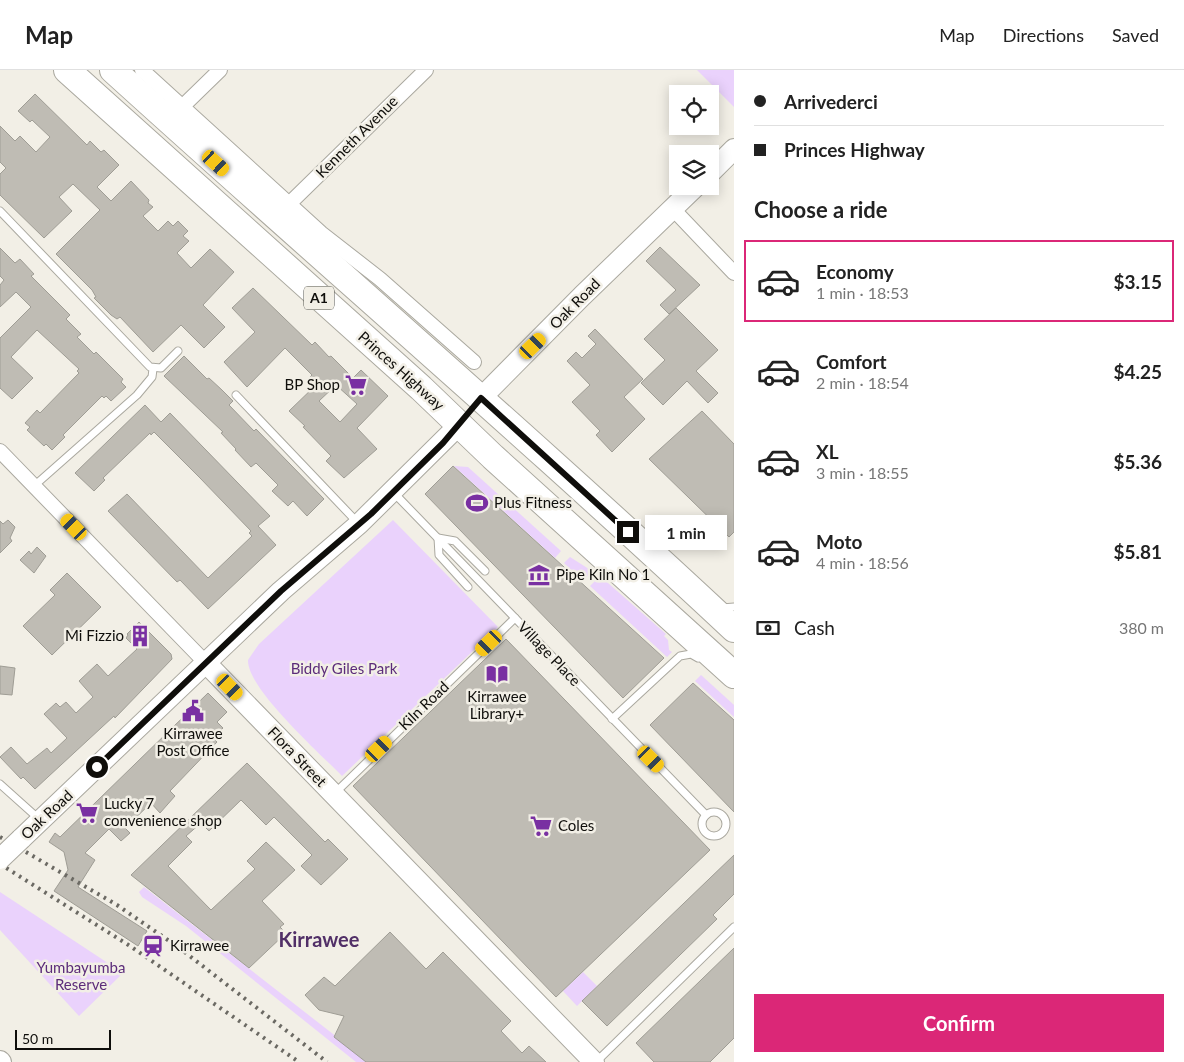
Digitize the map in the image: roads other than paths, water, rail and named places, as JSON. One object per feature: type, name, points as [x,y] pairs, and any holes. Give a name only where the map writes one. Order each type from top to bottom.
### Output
[{"type":"highway","name":"Princes Highway","points":[[67,70],[460,424],[720,670]]},
{"type":"highway","name":"A1","points":[[113,70],[274,216],[723,608],[734,629]]},
{"type":"highway","name":"Oak Road","points":[[460,424],[481,398]]},
{"type":"street","points":[[142,70],[321,233],[380,279],[474,362]]},
{"type":"street","points":[[183,106],[220,70]]},
{"type":"street","name":"Kenneth Avenue","points":[[289,204],[426,70]]},
{"type":"street","points":[[719,164],[734,149]]},
{"type":"street","name":"Oak Road","points":[[481,398],[582,296],[687,195]]},
{"type":"street","points":[[673,210],[734,273]]},
{"type":"street","name":"Oak Road","points":[[0,859],[281,591],[393,492],[460,424]]},
{"type":"street","name":"Flora Street","points":[[0,451],[595,1062]]},
{"type":"lane","points":[[0,211],[153,369]]},
{"type":"lane","points":[[153,369],[161,368],[178,351]]},
{"type":"lane","points":[[34,486],[141,390],[152,377],[153,369]]},
{"type":"lane","points":[[236,395],[359,524]]},
{"type":"lane","name":"Village Place","points":[[393,492],[706,815]]},
{"type":"lane","points":[[468,587],[439,555],[438,538],[455,541],[485,570]]},
{"type":"lane","name":"Kiln Road","points":[[333,794],[514,618]]},
{"type":"lane","points":[[612,719],[680,656],[691,654],[720,670]]},
{"type":"lane","points":[[0,784],[39,820]]},
{"type":"lane","points":[[595,1062],[734,928]]},
{"type":"railway","points":[[0,837],[117,905],[178,947],[327,1062]]},
{"type":"railway","points":[[0,864],[130,946],[299,1062]]},
{"type":"place","name":"BP Shop","points":[[356,385]]},
{"type":"place","name":"Plus Fitness","points":[[477,503]]},
{"type":"place","name":"Pipe Kiln No 1","points":[[539,575]]},
{"type":"place","name":"Mi Fizzio","points":[[140,636]]},
{"type":"place","name":"Kirrawee Library+","points":[[497,674]]},
{"type":"place","name":"Kirrawee Post Office","points":[[193,711]]},
{"type":"place","name":"Lucky 7 convenience shop","points":[[87,813]]},
{"type":"place","name":"Coles","points":[[541,826]]},
{"type":"place","name":"Kirrawee","points":[[153,946]]},
{"type":"district","name":"Kirrawee","points":[[319,940]]},
{"type":"park label","name":"Biddy Giles Park","points":[[344,669]]},
{"type":"park label","name":"Yumbayumba Reserve","points":[[81,976]]}]
